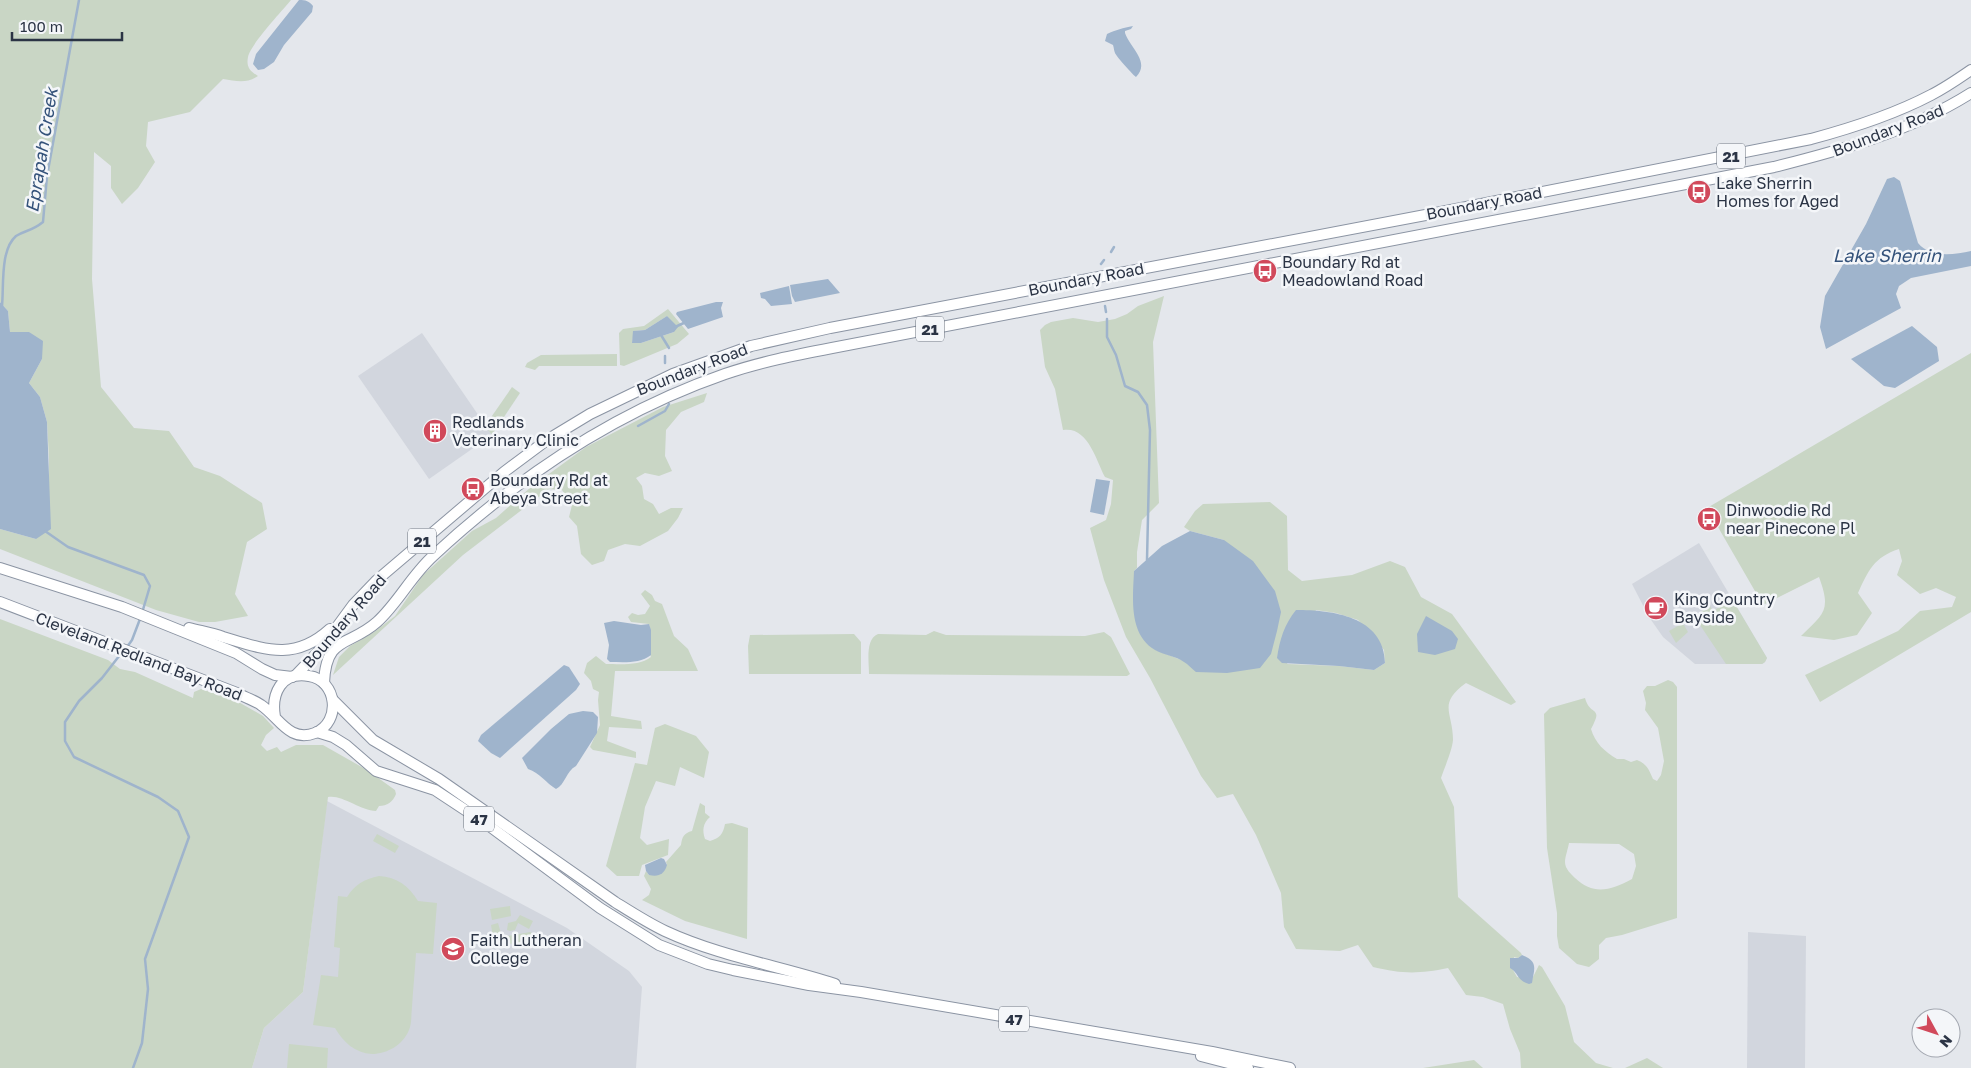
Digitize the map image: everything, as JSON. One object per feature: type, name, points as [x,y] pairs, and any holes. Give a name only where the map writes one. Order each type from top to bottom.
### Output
[{"type":"highway","name":"Boundary Road","points":[[294,676],[320,650],[369,588],[409,551],[504,472],[547,440],[590,414],[634,391],[673,374],[751,346],[830,328],[1784,145],[1852,128],[1894,112],[1931,95],[1971,70]]},
{"type":"highway","name":"Boundary Road","points":[[324,683],[325,666],[330,654],[343,641],[359,634],[376,623],[411,578],[432,556],[518,485],[545,464],[601,429],[644,406],[681,390],[768,362],[832,348],[1774,167],[1866,142],[1946,109],[1971,93]]},
{"type":"highway","name":"21","points":[[0,568],[222,641],[261,649],[279,651],[307,646],[322,637],[346,615]]},
{"type":"highway","name":"Cleveland Redland Bay Road","points":[[0,602],[142,655],[260,704],[275,717],[284,729],[293,734],[306,735],[317,732],[333,737],[346,744],[376,771],[435,790],[488,825],[600,908],[659,945],[708,964],[809,985],[861,992],[1290,1068]]},
{"type":"highway","name":"Cleveland Redland Bay Road","points":[[222,641],[236,653],[269,672],[294,676],[314,676],[324,683],[333,700],[373,740],[439,779],[636,915],[664,930],[702,945],[861,992]]},
{"type":"highway","name":"21","points":[[275,717],[273,704],[276,692],[283,682],[294,676]]},
{"type":"highway","points":[[317,732],[327,724],[333,712],[333,700]]},
{"type":"highway","name":"Cleveland Redland Bay Road","points":[[1167,1045],[1209,1059],[1248,1068]]},
{"type":"shaded area","points":[[422,333],[492,435],[429,479],[358,376]]},
{"type":"shaded area","name":"King Country Bayside","points":[[1699,543],[1767,658],[1762,664],[1695,664],[1663,637],[1649,617],[1632,584]]},
{"type":"shaded area","name":"Faith Lutheran College","points":[[327,801],[567,928],[629,971],[642,987],[636,1068],[252,1068],[264,1028],[303,992]]},
{"type":"shaded area","points":[[1748,932],[1806,936],[1805,1068],[1747,1068]]},
{"type":"green space","points":[[0,0],[291,0],[250,52],[248,66],[258,76],[245,81],[223,79],[190,112],[148,122],[146,146],[155,162],[138,188],[122,204],[111,188],[111,166],[94,152],[92,279],[101,387],[134,428],[169,431],[194,467],[220,476],[262,503],[267,529],[247,542],[235,594],[248,616],[215,622],[199,622],[156,610],[0,549],[0,529],[36,539],[49,503],[49,458],[47,422],[40,397],[29,383],[42,359],[29,332],[10,332],[8,311],[0,302]]},
{"type":"green space","points":[[1164,296],[1153,342],[1159,503],[1142,520],[1137,552],[1137,568],[1134,571],[1148,644],[1156,650],[1184,661],[1224,540],[1190,531],[1184,527],[1195,511],[1203,504],[1270,502],[1287,516],[1288,570],[1302,581],[1352,575],[1390,561],[1405,567],[1421,597],[1452,614],[1516,702],[1511,705],[1466,683],[1457,690],[1449,703],[1453,740],[1441,778],[1454,807],[1458,897],[1521,953],[1522,955],[1518,958],[1514,957],[1513,970],[1517,977],[1532,979],[1539,965],[1542,967],[1565,1006],[1574,1042],[1596,1063],[1613,1068],[1521,1068],[1520,1053],[1510,1029],[1503,1004],[1483,997],[1466,995],[1448,968],[1410,972],[1373,967],[1358,945],[1340,951],[1296,949],[1284,927],[1281,893],[1256,835],[1233,794],[1217,798],[1201,776],[1150,678],[1126,637],[1104,580],[1090,528],[1106,520],[1111,504],[1113,480],[1105,477],[1090,446],[1079,433],[1072,430],[1063,430],[1055,389],[1045,367],[1040,330],[1045,325],[1073,318],[1098,322],[1115,319],[1127,314],[1138,306]],"holes":[[[1316,610],[1336,613],[1358,620],[1384,650],[1385,663],[1374,670],[1339,666],[1287,664]]]},
{"type":"green space","points":[[668,309],[689,334],[677,344],[624,366],[620,365],[619,333],[623,329],[644,326]],"holes":[[[667,316],[674,332],[641,343],[632,343],[634,331],[645,330]]]},
{"type":"green space","points":[[1971,353],[1971,612],[1820,702],[1805,675],[1898,631],[1920,611],[1952,607],[1956,597],[1936,588],[1920,594],[1897,575],[1902,561],[1899,549],[1883,556],[1873,566],[1858,593],[1872,613],[1857,635],[1834,640],[1801,636],[1816,622],[1824,610],[1825,597],[1819,577],[1763,605],[1707,508]]},
{"type":"green space","points":[[617,354],[617,366],[539,366],[535,370],[525,367],[527,363],[541,355]]},
{"type":"green space","points":[[512,387],[520,393],[492,435],[485,426]]},
{"type":"green space","points":[[707,393],[704,402],[681,412],[666,430],[665,456],[672,471],[659,476],[645,473],[636,478],[642,486],[644,499],[653,504],[659,514],[671,508],[683,508],[668,531],[640,546],[625,544],[608,550],[604,561],[592,565],[581,554],[577,526],[569,517],[572,505],[562,490],[549,489],[463,555],[333,675],[339,657],[350,646],[374,632],[395,616],[423,575],[472,531],[496,518],[531,487],[586,447],[663,407]]},
{"type":"green space","points":[[645,590],[652,595],[655,601],[662,604],[674,636],[688,649],[698,671],[615,671],[611,716],[641,721],[642,729],[609,727],[607,741],[636,752],[636,758],[593,750],[590,747],[600,725],[599,692],[593,689],[591,681],[584,673],[587,663],[596,656],[606,664],[636,663],[651,657],[649,649],[649,624],[631,622],[628,617],[632,613],[638,615],[645,614],[650,606],[641,594]]},
{"type":"green space","points":[[1732,599],[1767,658],[1762,664],[1726,664],[1694,616],[1710,606],[1713,611]]},
{"type":"green space","points":[[0,619],[108,660],[120,669],[135,672],[193,698],[194,692],[201,689],[235,700],[263,716],[274,728],[266,735],[261,745],[267,751],[277,747],[281,752],[296,745],[323,745],[367,770],[395,790],[395,797],[387,804],[379,806],[376,811],[339,798],[328,797],[303,992],[264,1028],[252,1068],[0,1068]]},
{"type":"green space","points":[[1683,623],[1688,632],[1676,643],[1669,631]]},
{"type":"green space","points":[[934,631],[946,635],[1085,636],[1104,632],[1111,637],[1130,674],[1127,676],[869,674],[869,646],[878,634],[926,635]]},
{"type":"green space","points":[[854,634],[861,642],[861,674],[749,674],[748,646],[750,635]]},
{"type":"green space","points":[[1668,680],[1677,687],[1677,918],[1606,938],[1599,945],[1599,959],[1589,967],[1577,964],[1559,948],[1557,936],[1557,913],[1547,848],[1544,714],[1550,708],[1585,698],[1587,704],[1596,714],[1595,722],[1591,729],[1601,747],[1617,759],[1631,762],[1637,760],[1643,763],[1653,779],[1657,781],[1661,775],[1664,761],[1658,728],[1645,710],[1646,703],[1643,691],[1647,686],[1655,686]],"holes":[[[1569,843],[1619,844],[1634,854],[1636,866],[1632,879],[1617,886],[1603,889],[1589,887],[1575,878],[1565,865]]]},
{"type":"green space","points":[[665,724],[696,736],[709,752],[704,778],[680,767],[675,786],[656,781],[645,807],[640,838],[647,845],[669,839],[668,855],[642,865],[639,876],[617,876],[606,866],[635,763],[647,765],[655,728]]},
{"type":"green space","points":[[700,803],[705,806],[705,813],[710,817],[704,827],[705,839],[710,841],[719,837],[725,824],[732,823],[748,828],[747,939],[685,921],[642,900],[649,895],[651,889],[644,876],[646,871],[649,875],[667,865],[666,862],[681,845],[684,836],[692,831]]},
{"type":"green space","points":[[377,834],[399,846],[395,853],[373,841]]},
{"type":"green space","points":[[379,876],[391,878],[402,883],[418,901],[437,903],[433,954],[416,953],[409,1030],[403,1040],[394,1048],[378,1054],[372,1054],[350,1046],[335,1028],[313,1025],[321,975],[338,977],[340,948],[334,947],[338,896],[347,897],[361,883]]},
{"type":"green space","points":[[510,906],[511,916],[492,920],[490,909]]},
{"type":"green space","points":[[520,915],[533,921],[529,929],[518,923],[515,930],[507,930],[508,923],[516,921]]},
{"type":"green space","points":[[498,923],[502,937],[530,932],[533,939],[498,946],[494,943],[491,925]]},
{"type":"green space","points":[[289,1044],[328,1048],[327,1068],[287,1068]]},
{"type":"green space","points":[[1647,1058],[1663,1068],[1625,1068]]},
{"type":"green space","points":[[1474,1060],[1483,1068],[1423,1068]]},
{"type":"water","points":[[299,0],[310,3],[313,6],[312,12],[284,45],[274,62],[264,69],[258,70],[253,64],[256,54]]},
{"type":"water","points":[[1133,26],[1125,31],[1125,33],[1140,60],[1140,71],[1136,77],[1116,55],[1113,45],[1105,41],[1107,34]]},
{"type":"water","name":"Lake Sherrin","points":[[1894,177],[1900,181],[1918,243],[1923,248],[1935,253],[1957,254],[1971,251],[1971,266],[1911,278],[1899,286],[1896,294],[1901,308],[1826,349],[1820,327],[1825,296],[1866,224],[1887,179]]},
{"type":"water","points":[[828,279],[840,293],[795,302],[790,285]]},
{"type":"water","points":[[789,286],[792,304],[771,306],[765,299],[761,298],[760,293]]},
{"type":"water","points":[[0,302],[8,311],[10,332],[29,332],[43,341],[42,359],[29,383],[40,397],[47,422],[51,529],[36,539],[0,529]]},
{"type":"water","points":[[723,302],[721,308],[723,317],[688,329],[676,314],[677,312]]},
{"type":"water","points":[[667,316],[678,327],[674,332],[641,343],[632,343],[633,331],[645,330]]},
{"type":"water","points":[[1912,326],[1937,347],[1939,361],[1895,388],[1884,386],[1851,359]]},
{"type":"water","points":[[1096,479],[1110,481],[1104,515],[1090,512]]},
{"type":"water","points":[[1190,531],[1224,540],[1253,561],[1275,591],[1281,612],[1271,654],[1260,668],[1227,673],[1196,672],[1181,660],[1155,650],[1140,635],[1134,614],[1134,571],[1162,546]]},
{"type":"water","points":[[1296,610],[1340,614],[1366,626],[1376,635],[1382,647],[1385,663],[1374,670],[1282,663],[1277,658],[1281,638],[1288,621]]},
{"type":"water","points":[[1426,616],[1452,631],[1458,639],[1455,649],[1435,655],[1418,652],[1417,634]]},
{"type":"water","points":[[614,621],[641,625],[649,624],[651,630],[651,655],[637,661],[610,662],[607,659],[609,645],[604,623]]},
{"type":"water","points":[[564,665],[569,667],[580,684],[576,690],[500,758],[491,753],[478,741],[481,735]]},
{"type":"water","points":[[583,711],[593,712],[598,717],[597,733],[576,766],[556,789],[528,769],[522,758],[569,714]]},
{"type":"water","points":[[661,858],[664,859],[667,865],[664,871],[655,876],[649,875],[645,865]]},
{"type":"water","points":[[1522,955],[1531,960],[1534,966],[1532,983],[1529,984],[1522,981],[1510,968],[1510,958],[1518,958]]},
{"type":"waterway","name":"Eprapah Creek","points":[[2,306],[7,250],[16,236],[43,222],[47,176],[79,0]]},
{"type":"waterway","points":[[1111,252],[1114,247]]},
{"type":"waterway","points":[[1101,264],[1104,260]]},
{"type":"waterway","points":[[1105,306],[1106,312]]},
{"type":"waterway","points":[[1107,319],[1107,337],[1116,355],[1125,386],[1138,392],[1147,405],[1150,430],[1147,560]]},
{"type":"waterway","points":[[675,327],[686,322]]},
{"type":"waterway","points":[[661,335],[669,348]]},
{"type":"waterway","points":[[665,356],[665,363]]},
{"type":"waterway","points":[[638,426],[665,411],[669,404]]},
{"type":"waterway","name":"Eprapah Creek","points":[[45,531],[68,547],[144,575],[150,586],[142,613]]},
{"type":"waterway","name":"Eprapah Creek","points":[[127,647],[132,640],[140,619]]},
{"type":"waterway","name":"Eprapah Creek","points":[[123,651],[102,678],[79,701],[65,722],[65,741],[74,757],[158,797],[178,811],[189,837],[145,959],[148,989],[142,1043],[133,1068]]},
{"type":"place","name":"Lake Sherrin Homes for Aged","points":[[1699,192]]},
{"type":"place","name":"Boundary Rd at Meadowland Road","points":[[1265,271]]},
{"type":"place","name":"Redlands Veterinary Clinic","points":[[435,431]]},
{"type":"place","name":"Boundary Rd at Abeya Street","points":[[473,489]]},
{"type":"place","name":"Dinwoodie Rd near Pinecone Pl","points":[[1709,519]]},
{"type":"place","name":"King Country Bayside","points":[[1656,608]]},
{"type":"place","name":"Faith Lutheran College","points":[[453,949]]}]
